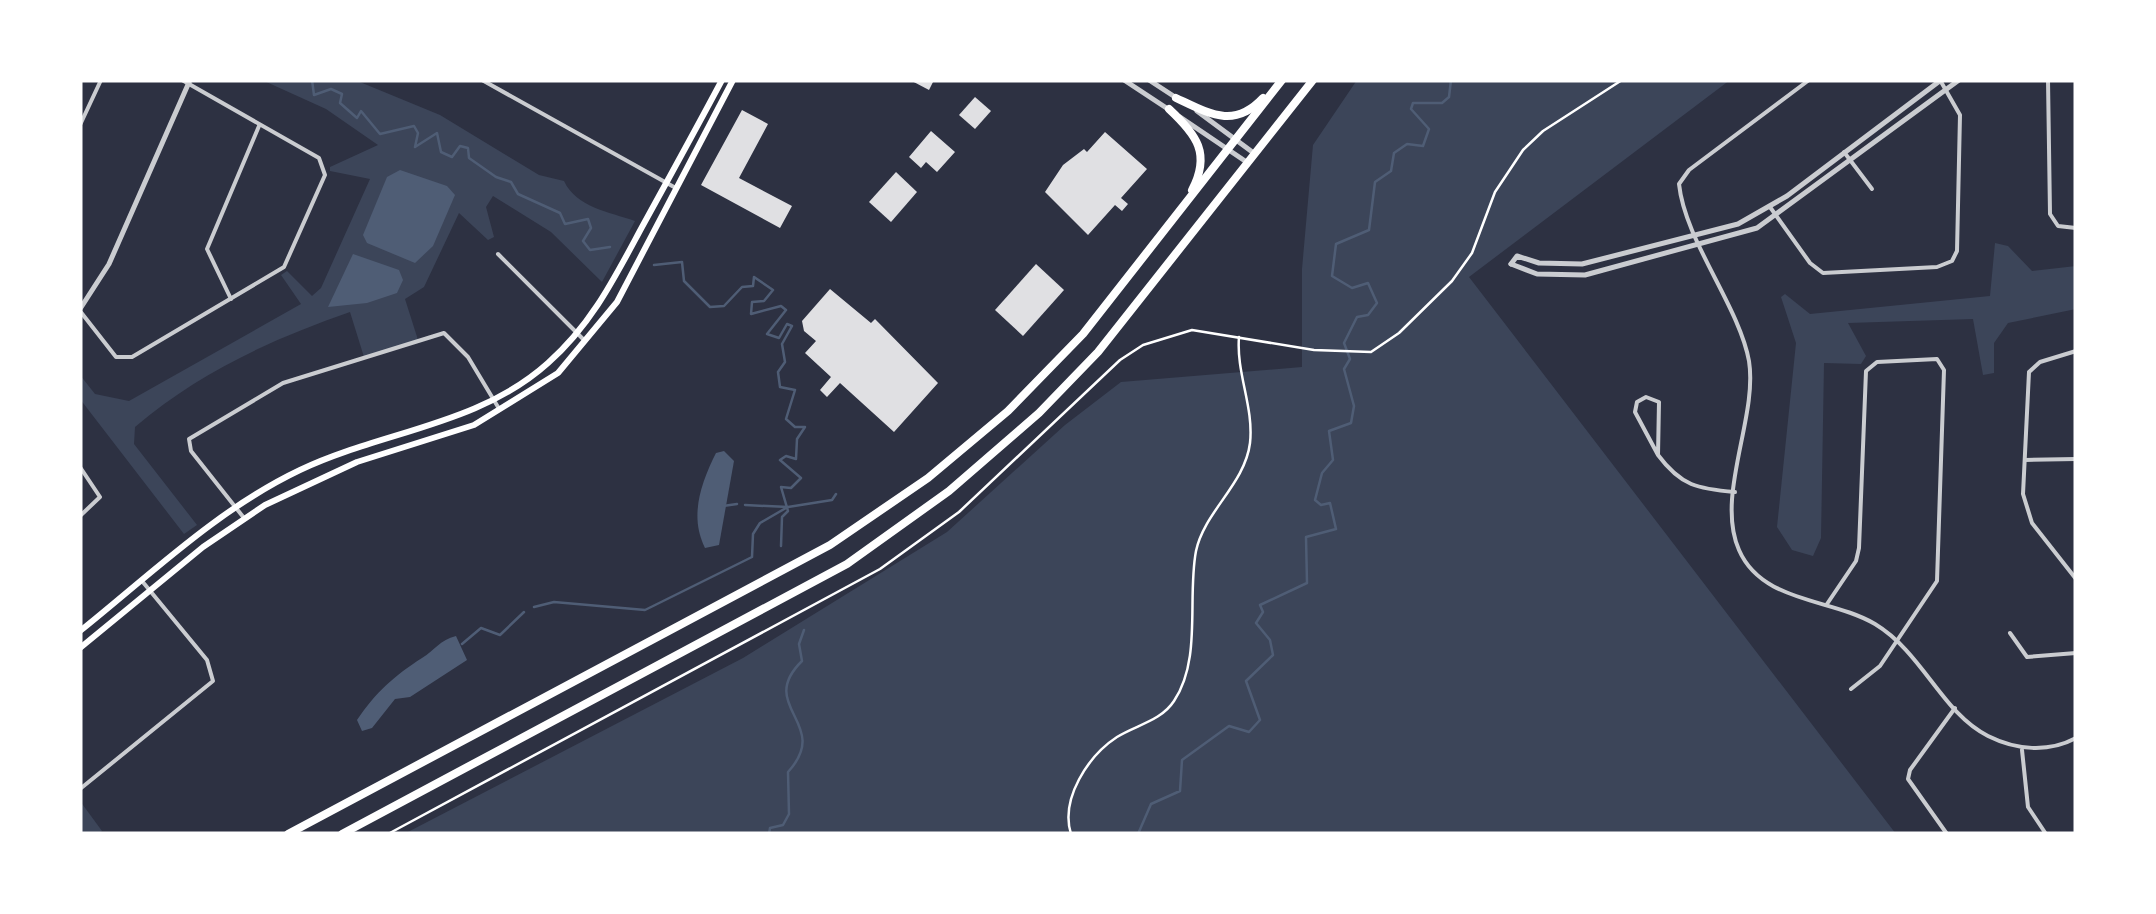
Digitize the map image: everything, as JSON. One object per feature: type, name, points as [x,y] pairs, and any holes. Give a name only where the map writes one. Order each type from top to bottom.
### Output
[{"type":"highway","points":[[1176,98],[1215,116],[1237,117],[1252,109],[1281,80]]},
{"type":"highway","points":[[288,834],[830,545],[899,500],[1033,386],[1102,311],[1281,80]]},
{"type":"highway","points":[[342,834],[831,572],[923,511],[1025,427],[1082,369],[1313,80]]},
{"type":"highway","points":[[1169,110],[1197,138],[1202,158],[1199,176],[1178,215]]},
{"type":"highway","points":[[403,773],[415,795]]},
{"type":"main road","points":[[80,648],[244,518],[299,486],[357,462],[452,434],[501,411],[549,380],[587,342],[617,302],[722,80]]},
{"type":"main road","points":[[80,631],[236,508],[288,476],[353,449],[452,420],[494,400],[542,369],[576,334],[611,287],[733,80]]},
{"type":"main road","points":[[353,449],[357,462]]},
{"type":"street","points":[[80,126],[100,80]]},
{"type":"street","points":[[482,80],[671,185]]},
{"type":"street","points":[[1124,80],[1248,163]]},
{"type":"street","points":[[1149,80],[1254,154]]},
{"type":"street","points":[[1809,80],[1684,175],[1679,189],[1748,359],[1734,532],[1749,566],[1775,588],[1862,616],[1898,640],[1978,730],[2022,748],[2060,745],[2076,738]]},
{"type":"street","points":[[1770,207],[1777,217],[1813,267],[1823,273],[1937,267],[1952,261],[1956,252],[1960,115],[1946,90],[1940,80],[1770,207],[1738,224],[1582,264],[1539,263],[1518,256],[1511,264],[1536,274],[1585,275],[1701,246],[1777,217],[1851,162],[1946,90],[1959,80]]},
{"type":"street","points":[[2048,80],[2050,214],[2058,226],[2076,228]]},
{"type":"street","points":[[187,81],[260,125],[319,158],[326,170],[284,267],[121,360],[80,310],[109,264],[187,81]]},
{"type":"street","points":[[231,299],[206,249],[260,125]]},
{"type":"street","points":[[1844,152],[1872,188]]},
{"type":"street","points":[[498,254],[587,342]]},
{"type":"street","points":[[244,518],[191,451],[189,439],[282,382],[444,333],[468,357],[501,411]]},
{"type":"street","points":[[2076,351],[2040,362],[2029,372],[2023,494],[2028,514],[2076,580]]},
{"type":"street","points":[[1827,604],[1859,548],[1866,370],[1877,362],[1937,359],[1944,370],[1938,574],[1930,595],[1880,666],[1851,690]]},
{"type":"street","points":[[1658,455],[1660,408],[1655,398],[1646,397],[1637,402],[1634,412],[1658,455],[1691,488],[1735,492]]},
{"type":"street","points":[[2025,460],[2076,459]]},
{"type":"street","points":[[80,467],[100,497],[80,516]]},
{"type":"street","points":[[80,789],[213,681],[208,660],[142,581]]},
{"type":"street","points":[[2010,633],[2027,657],[2076,653]]},
{"type":"street","points":[[1946,834],[1908,780],[1910,770],[1955,708]]},
{"type":"street","points":[[2022,748],[2028,807],[2046,834]]},
{"type":"path","points":[[1338,352],[1370,352],[1393,338],[1452,280],[1472,253],[1495,192],[1522,150],[1622,80]]},
{"type":"path","points":[[1071,834],[1067,812],[1089,765],[1114,740],[1166,710],[1180,689],[1191,632],[1196,553],[1249,447],[1236,356],[1239,336]]},
{"type":"shaded area","points":[[262,80],[355,80],[440,115],[539,175],[564,181],[585,203],[635,221],[602,282],[551,232],[493,196],[486,207],[494,237],[488,240],[459,213],[424,287],[405,299],[418,340],[364,357],[350,312],[264,346],[184,390],[135,427],[134,444],[197,525],[184,534],[80,399],[80,375],[95,394],[129,401],[301,304],[281,275],[287,271],[312,296],[321,288],[370,179],[330,171],[330,167],[378,145],[326,109]]},
{"type":"shaded area","points":[[1357,80],[1730,80],[1469,277],[1896,834],[404,834],[743,658],[947,532],[1065,425],[1121,382],[1302,367],[1302,269],[1313,145]]},
{"type":"shaded area","points":[[400,170],[447,186],[455,195],[433,246],[415,263],[367,243],[363,235],[387,177]]},
{"type":"shaded area","points":[[1995,243],[2008,246],[2032,271],[2076,266],[2076,309],[2008,323],[1994,343],[1994,373],[1983,375],[1973,319],[1848,323],[1866,356],[1861,364],[1824,363],[1821,538],[1813,556],[1792,550],[1777,527],[1796,343],[1781,297],[1785,294],[1810,314],[1990,296]]},
{"type":"shaded area","points":[[353,254],[399,270],[403,280],[397,293],[367,303],[328,307]]},
{"type":"shaded area","points":[[724,451],[734,461],[719,545],[705,548],[698,524],[699,500],[716,453]]},
{"type":"shaded area","points":[[456,636],[467,660],[410,697],[395,699],[372,728],[362,731],[357,720],[379,693],[394,678]]},
{"type":"shaded area","points":[[80,801],[102,831],[98,834],[80,834]]},
{"type":"building","points":[[910,80],[934,80],[929,90]]},
{"type":"building","points":[[975,97],[991,111],[975,129],[959,115]]},
{"type":"building","points":[[742,110],[768,124],[739,178],[792,206],[780,228],[701,185]]},
{"type":"building","points":[[931,131],[955,152],[937,172],[926,162],[921,168],[909,157]]},
{"type":"building","points":[[1105,132],[1147,169],[1121,198],[1128,204],[1122,211],[1115,205],[1088,235],[1045,192],[1063,165],[1084,149],[1087,152]]},
{"type":"building","points":[[896,172],[917,192],[891,222],[869,202]]},
{"type":"building","points":[[1036,264],[1064,290],[1023,336],[995,310]]},
{"type":"building","points":[[830,289],[871,323],[875,319],[938,383],[894,432],[840,383],[827,397],[820,390],[831,377],[805,353],[816,341],[804,331],[802,321]]},
{"type":"waterway","points":[[312,80],[314,95],[331,89],[342,94],[340,103],[357,118],[361,111],[380,134],[414,126],[418,133],[415,147],[437,133],[441,152],[452,157],[460,146],[468,148],[469,158],[496,177],[511,182],[518,194],[560,213],[565,224],[588,219],[591,228],[583,241],[590,250],[610,247]]},
{"type":"waterway","points":[[1138,834],[1151,804],[1180,791],[1182,760],[1229,726],[1249,732],[1260,720],[1246,681],[1273,655],[1270,640],[1256,623],[1263,612],[1260,605],[1307,583],[1306,537],[1336,529],[1330,503],[1321,505],[1315,500],[1322,473],[1333,460],[1329,431],[1351,423],[1354,406],[1344,369],[1350,359],[1344,343],[1357,317],[1368,315],[1377,303],[1368,283],[1352,288],[1332,276],[1336,244],[1369,230],[1375,182],[1391,171],[1394,153],[1407,144],[1423,146],[1429,129],[1411,109],[1413,103],[1442,103],[1449,97],[1451,80]]},
{"type":"waterway","points":[[654,265],[682,262],[684,281],[710,307],[724,306],[742,287],[753,286],[754,277],[773,290],[764,301],[752,302],[751,314],[781,306],[786,310],[767,334],[779,338],[787,324],[792,326],[782,344],[785,362],[778,372],[780,387],[795,390],[786,419],[795,427],[805,427],[797,439],[796,459],[786,456],[780,460],[801,478],[791,488],[781,487],[788,511],[782,517],[781,546]]},
{"type":"waterway","points":[[745,505],[788,507],[832,500],[836,494]]},
{"type":"waterway","points":[[723,506],[737,504]]},
{"type":"waterway","points":[[534,607],[554,602],[645,610],[752,557],[753,534],[760,523],[786,508]]},
{"type":"waterway","points":[[462,644],[481,628],[500,635],[524,612]]},
{"type":"waterway","points":[[769,834],[770,828],[783,825],[789,814],[788,772],[800,755],[803,740],[786,691],[790,677],[802,661],[799,644],[804,630]]}]
